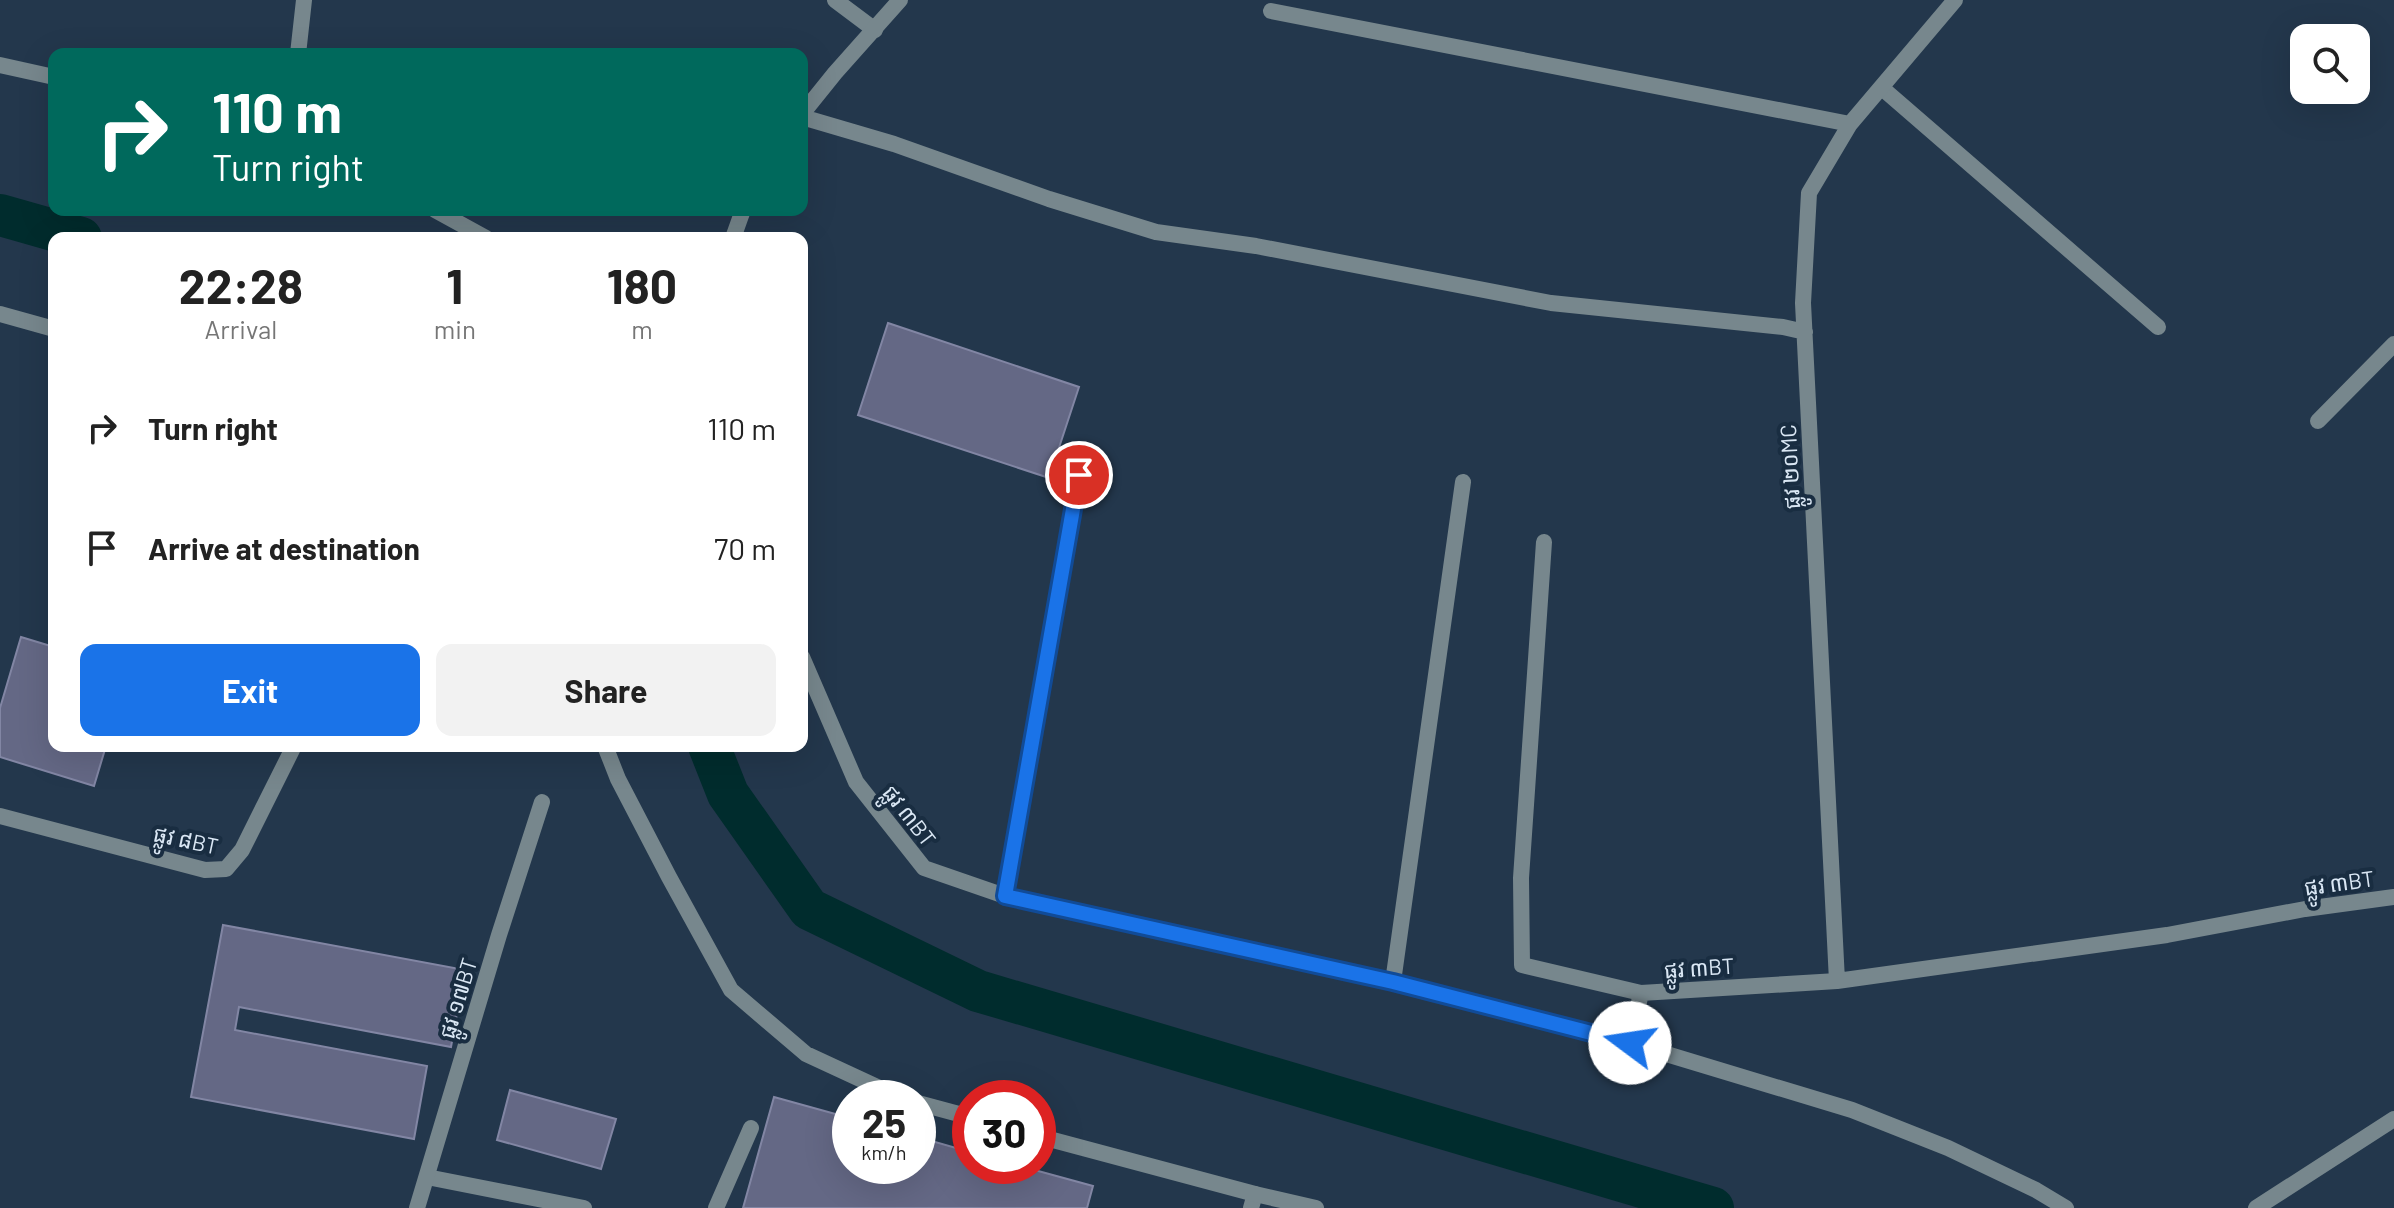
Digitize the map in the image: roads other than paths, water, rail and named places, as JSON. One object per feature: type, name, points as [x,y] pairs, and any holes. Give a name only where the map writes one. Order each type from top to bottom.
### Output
[{"type":"street","points":[[299,48],[304,0]]},
{"type":"street","points":[[835,0],[875,30]]},
{"type":"street","points":[[808,108],[900,0]]},
{"type":"street","name":"ផ្លូវ ២០MC","points":[[1837,981],[1803,303],[1809,193],[1850,124],[1955,0]]},
{"type":"street","points":[[1271,11],[1850,124]]},
{"type":"street","points":[[0,65],[48,76]]},
{"type":"street","points":[[1882,88],[2158,327]]},
{"type":"street","points":[[808,118],[1156,232],[1271,249],[1551,303],[1783,327],[1805,332]]},
{"type":"street","points":[[446,216],[475,232]]},
{"type":"street","points":[[0,314],[48,327]]},
{"type":"street","points":[[2318,421],[2394,344]]},
{"type":"street","points":[[1005,896],[1079,475]]},
{"type":"street","points":[[1393,982],[1463,482]]},
{"type":"street","points":[[1544,542],[1521,878],[1522,965],[1641,993]]},
{"type":"street","name":"ផ្លូវ ៣BT","points":[[808,671],[856,782],[924,868],[1005,896],[1393,982],[1630,1043],[1641,993],[1837,981],[2167,935],[2305,909],[2394,897]]},
{"type":"street","name":"ផ្លូវ ៨BT","points":[[0,816],[205,870],[226,869],[242,850],[291,752]]},
{"type":"street","points":[[607,752],[654,849],[731,990],[806,1054],[862,1080]]},
{"type":"street","name":"ផ្លូវ ១៧BT","points":[[417,1208],[542,802]]},
{"type":"street","points":[[1630,1043],[1852,1110],[1948,1148],[2036,1190],[2066,1208]]},
{"type":"street","points":[[2256,1208],[2394,1119]]},
{"type":"street","points":[[716,1208],[751,1128]]},
{"type":"street","points":[[1056,1141],[1253,1201],[1316,1208]]},
{"type":"street","points":[[427,1177],[584,1208]]},
{"type":"waterway","points":[[0,215],[60,232]]},
{"type":"waterway","points":[[711,752],[728,794],[809,909],[978,991],[1713,1208]]}]
